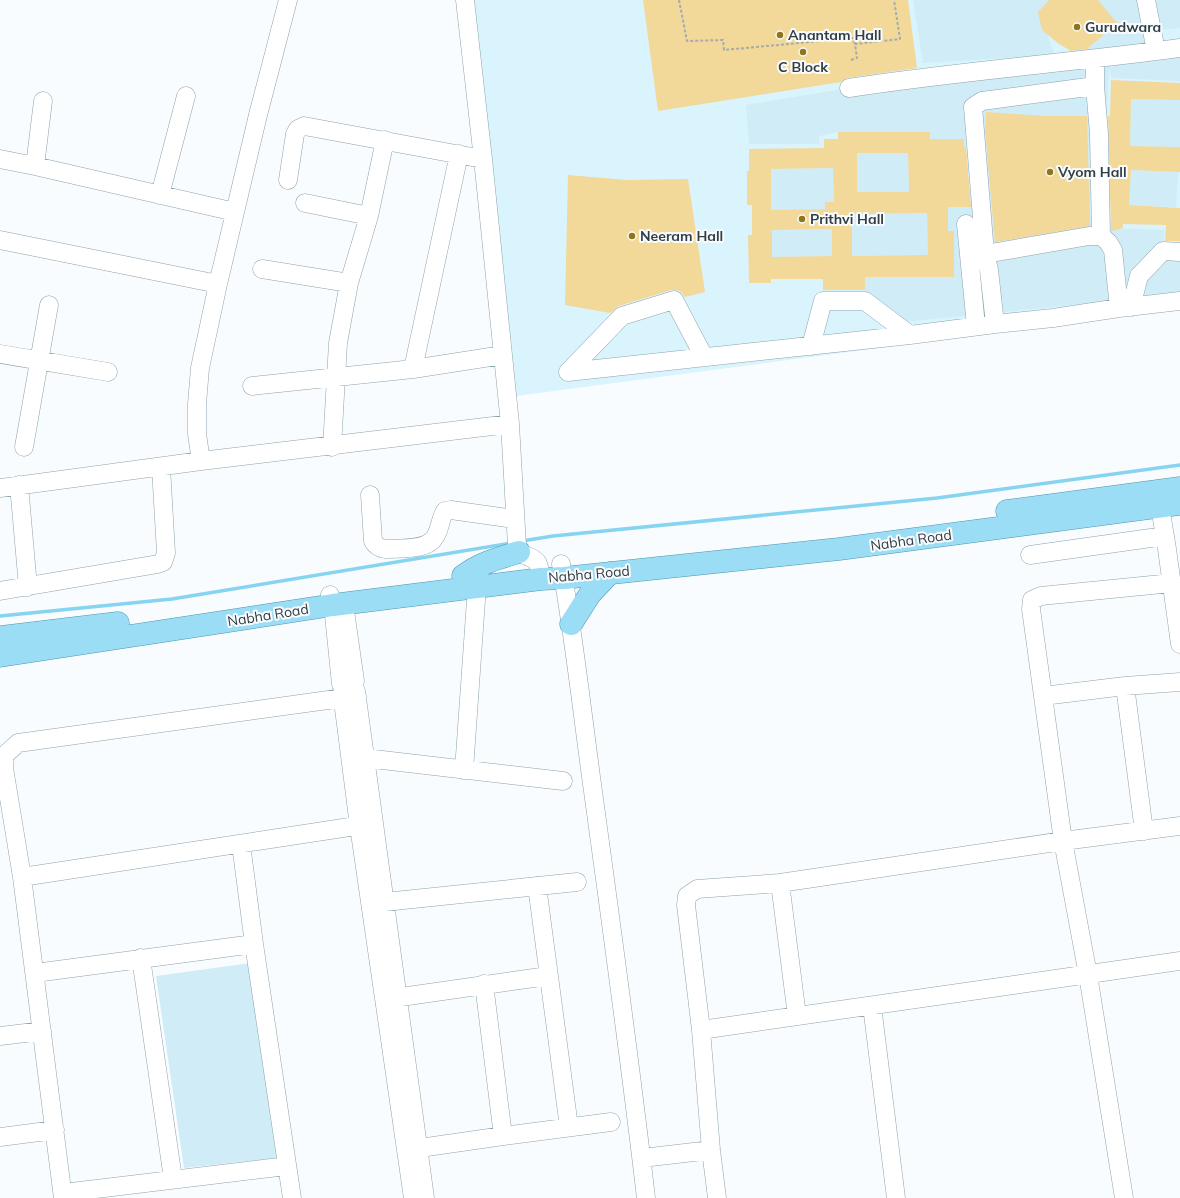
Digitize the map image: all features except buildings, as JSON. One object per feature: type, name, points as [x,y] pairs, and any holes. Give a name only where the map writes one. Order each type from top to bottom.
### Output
[{"type":"main road","name":"Nabha Road","points":[[563,571],[610,573],[1166,500],[1180,488]]},
{"type":"main road","points":[[470,581],[472,569],[517,545]]},
{"type":"main road","name":"Nabha Road","points":[[0,637],[337,599],[470,581],[728,550],[807,546]]},
{"type":"main road","points":[[571,624],[590,594],[610,573]]},
{"type":"main road","name":"Nabha Road","points":[[0,656],[337,599]]},
{"type":"street","points":[[201,461],[197,404],[200,368],[218,284],[258,115],[288,0]]},
{"type":"street","points":[[465,0],[510,424],[517,545],[525,556],[538,563],[540,573]]},
{"type":"street","points":[[1146,0],[1156,51]]},
{"type":"street","points":[[849,88],[908,79],[1095,59],[1180,48]]},
{"type":"street","points":[[1095,59],[1095,86],[1099,134],[1101,236]]},
{"type":"street","points":[[995,324],[989,270],[985,254],[973,107],[982,101],[1095,86]]},
{"type":"street","points":[[160,195],[186,96]]},
{"type":"street","points":[[35,166],[43,101]]},
{"type":"street","points":[[288,180],[295,134],[298,129],[304,126],[483,159]]},
{"type":"street","points":[[332,447],[338,343],[349,283],[369,216],[385,140]]},
{"type":"street","points":[[413,369],[459,154]]},
{"type":"street","points":[[0,159],[235,212]]},
{"type":"street","points":[[305,203],[369,216]]},
{"type":"street","points":[[966,224],[976,326]]},
{"type":"street","points":[[985,254],[1089,236],[1101,236],[1108,242],[1113,250],[1125,308]]},
{"type":"street","points":[[0,240],[218,284]]},
{"type":"street","points":[[1125,308],[1139,276],[1163,252],[1180,252]]},
{"type":"street","points":[[262,269],[349,283]]},
{"type":"street","points":[[704,357],[674,300],[622,316],[568,372],[910,335],[1180,301]]},
{"type":"street","points":[[811,346],[823,301],[865,301],[910,335]]},
{"type":"street","points":[[24,447],[49,305]]},
{"type":"street","points":[[0,354],[108,372]]},
{"type":"street","points":[[252,386],[413,369],[503,354]]},
{"type":"street","points":[[0,488],[201,461],[332,447],[510,424]]},
{"type":"street","points":[[0,591],[158,564],[162,562],[166,552],[161,467]]},
{"type":"street","points":[[18,485],[28,587]]},
{"type":"street","points":[[370,495],[373,540],[375,545],[385,550],[421,547],[429,544],[436,537],[443,515],[446,511],[451,510],[515,519]]},
{"type":"street","points":[[1166,500],[1165,536],[1180,644]]},
{"type":"street","points":[[1030,554],[1165,536]]},
{"type":"street","points":[[563,571],[642,1158],[646,1198]]},
{"type":"street","points":[[464,770],[470,581]]},
{"type":"street","points":[[1124,1198],[1088,975],[1063,841],[1031,609],[1032,600],[1041,596],[1172,583]]},
{"type":"street","points":[[337,599],[412,1149],[425,1198]]},
{"type":"street","points":[[0,627],[23,627],[42,632]]},
{"type":"street","points":[[1043,696],[1125,686],[1180,682]]},
{"type":"street","points":[[1125,686],[1144,831]]},
{"type":"street","points":[[349,691],[365,758],[367,824]]},
{"type":"street","points":[[287,1166],[174,1179],[63,1196],[22,877],[4,768],[5,754],[18,743],[349,691]]},
{"type":"street","points":[[365,758],[563,781]]},
{"type":"street","points":[[22,877],[367,824]]},
{"type":"street","points":[[717,1198],[711,1150],[701,1030],[686,905],[687,896],[697,889],[780,883],[1063,841],[1180,826]]},
{"type":"street","points":[[241,844],[254,944],[292,1198]]},
{"type":"street","points":[[378,903],[577,882]]},
{"type":"street","points":[[780,883],[797,1016]]},
{"type":"street","points":[[537,886],[569,1127]]},
{"type":"street","points":[[35,973],[254,944]]},
{"type":"street","points":[[140,958],[174,1179]]},
{"type":"street","points":[[701,1030],[1180,961]]},
{"type":"street","points":[[391,999],[484,984],[548,976]]},
{"type":"street","points":[[484,984],[504,1136]]},
{"type":"street","points":[[872,1006],[896,1198]]},
{"type":"street","points":[[0,1036],[42,1031]]},
{"type":"street","points":[[412,1149],[611,1122]]},
{"type":"street","points":[[0,1138],[55,1130]]},
{"type":"street","points":[[412,1149],[412,1198]]},
{"type":"street","points":[[642,1158],[711,1150]]},
{"type":"path","points":[[679,0],[687,40],[723,40],[724,50],[853,38],[857,58],[851,60]]},
{"type":"path","points":[[855,44],[900,39],[894,0]]},
{"type":"shaded area","points":[[474,0],[1180,0],[1180,308],[516,396]]},
{"type":"shaded area","points":[[913,0],[1049,0],[1038,12],[1048,35],[1054,55],[923,63]]},
{"type":"shaded area","points":[[1098,0],[1138,0],[1147,45],[1078,55],[1117,23]]},
{"type":"shaded area","points":[[1154,0],[1180,0],[1180,28],[1161,30]]},
{"type":"shaded area","points":[[1180,53],[1180,81],[1111,78],[1109,67],[1101,222],[1106,228],[1164,230],[1163,251],[1180,252],[1180,294],[904,322],[865,295],[865,277],[954,277],[954,231],[948,231],[948,207],[967,207],[967,198],[974,198],[974,147],[964,147],[963,139],[946,139],[931,147],[930,132],[838,132],[819,136],[819,144],[749,144],[746,105],[849,88]]},
{"type":"shaded area","points":[[1131,99],[1180,100],[1180,147],[1130,146]]},
{"type":"shaded area","points":[[857,153],[908,153],[909,192],[857,192]]},
{"type":"shaded area","points":[[833,168],[834,202],[825,209],[771,210],[771,169]]},
{"type":"shaded area","points":[[1131,170],[1178,172],[1176,207],[1129,205]]},
{"type":"shaded area","points":[[927,213],[928,255],[852,256],[852,214]]},
{"type":"shaded area","points":[[832,229],[832,256],[772,257],[772,230]]},
{"type":"shaded area","points":[[251,963],[277,1158],[184,1168],[156,976]]},
{"type":"waterway","points":[[522,541],[553,536],[937,498],[1180,465]]},
{"type":"waterway","points":[[0,616],[172,599],[512,543]]},
{"type":"place","name":"Gurudwara","points":[[1077,27]]},
{"type":"place","name":"Anantam Hall","points":[[780,35]]},
{"type":"place","name":"C Block","points":[[803,52]]},
{"type":"place","name":"Vyom Hall","points":[[1050,172]]},
{"type":"place","name":"Prithvi Hall","points":[[802,219]]},
{"type":"place","name":"Neeram Hall","points":[[632,236]]}]
